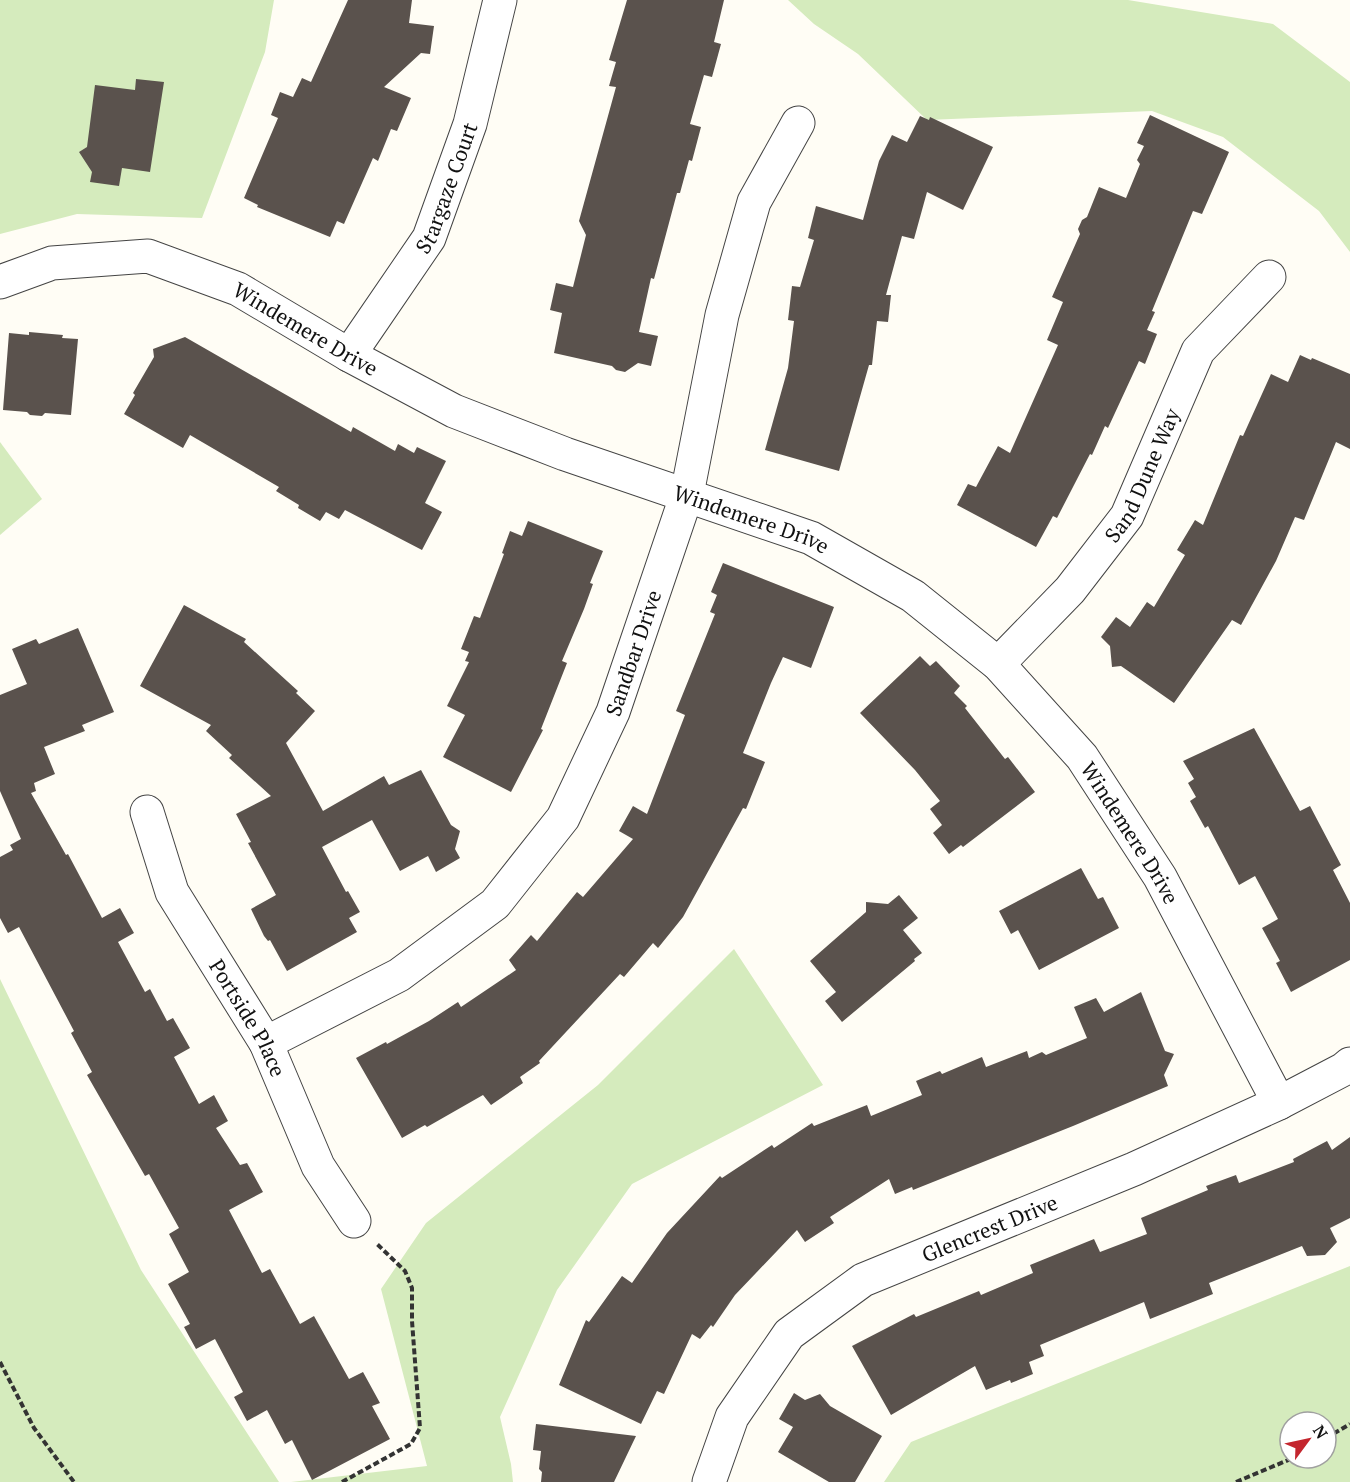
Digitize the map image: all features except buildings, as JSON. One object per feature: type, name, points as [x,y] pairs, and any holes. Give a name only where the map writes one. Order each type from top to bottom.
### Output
[{"type":"street","name":"Stargaze Court","points":[[350,355],[429,238],[470,124],[500,0]]},
{"type":"street","name":"Sandbar Drive","points":[[266,1043],[399,975],[495,903],[563,818],[613,712],[687,494],[722,315],[754,202],[798,123]]},
{"type":"street","name":"Windemere Drive","points":[[0,282],[52,263],[148,256],[238,289],[350,355],[454,411],[565,454],[811,538],[913,596],[998,664],[1082,757],[1160,877],[1279,1103]]},
{"type":"street","name":"Sand Dune Way","points":[[998,664],[1070,590],[1127,516],[1198,351],[1269,277]]},
{"type":"street","name":"Portside Place","points":[[147,812],[172,892],[266,1043],[318,1166],[354,1221]]},
{"type":"street","name":"Glencrest Drive","points":[[710,1482],[732,1417],[789,1334],[863,1280],[1134,1169],[1279,1103],[1350,1064]]},
{"type":"path","points":[[342,1482],[411,1444],[420,1428],[412,1321],[412,1288],[405,1271],[354,1221]]},
{"type":"path","points":[[0,1362],[34,1428],[74,1482]]},
{"type":"path","points":[[1236,1482],[1278,1464]]},
{"type":"green space","points":[[0,0],[274,0],[265,52],[202,218],[77,214],[0,234]]},
{"type":"green space","points":[[788,0],[1128,0],[1273,24],[1350,82],[1350,252],[1319,211],[1223,137],[1152,111],[927,120],[858,54],[814,24]]},
{"type":"green space","points":[[0,442],[42,499],[0,535]]},
{"type":"green space","points":[[734,949],[823,1085],[632,1184],[557,1290],[500,1417],[513,1482],[291,1482],[427,1466],[381,1289],[426,1223],[598,1085]]},
{"type":"green space","points":[[0,979],[141,1270],[279,1482],[0,1482]]},
{"type":"green space","points":[[1350,1266],[1350,1482],[884,1482],[911,1442]]}]
